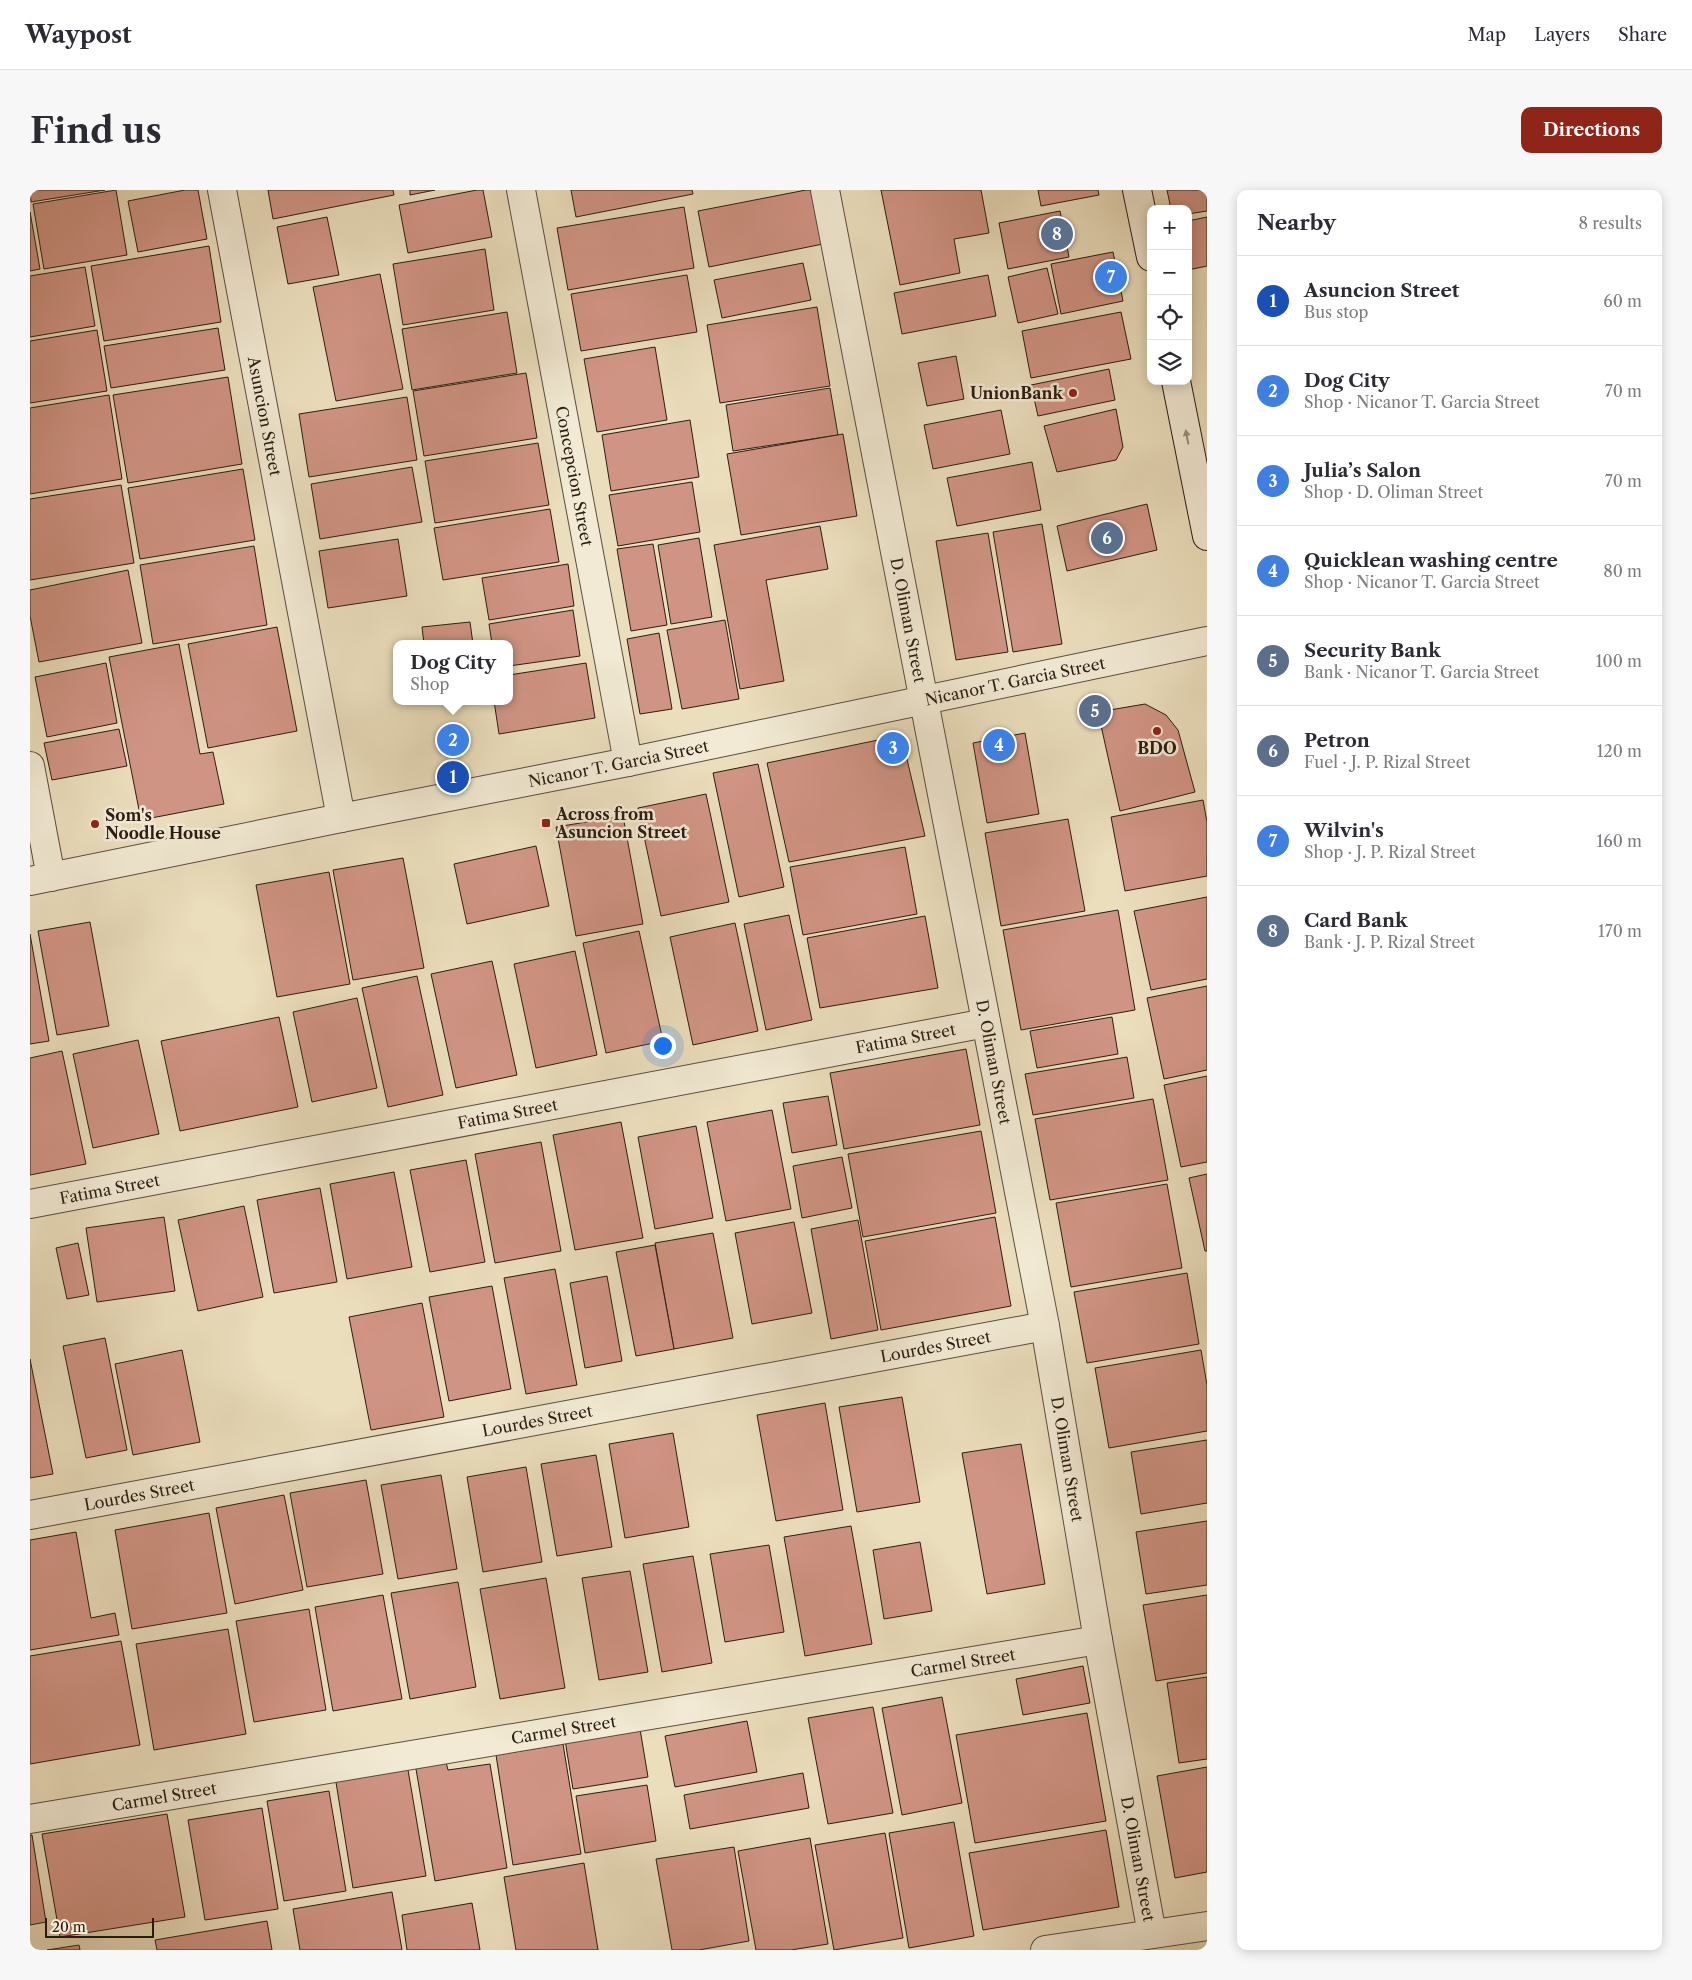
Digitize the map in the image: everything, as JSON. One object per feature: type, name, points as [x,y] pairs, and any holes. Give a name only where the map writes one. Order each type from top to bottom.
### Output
[{"type":"street","name":"Asuncion Street","points":[[222,190],[341,818]]},
{"type":"street","name":"Concepcion Street","points":[[520,190],[628,762]]},
{"type":"street","name":"D. Oliman Street","points":[[825,190],[1045,1326],[1098,1640],[1152,1934]]},
{"type":"street","points":[[1137,190],[1150,250]]},
{"type":"street","points":[[1177,385],[1207,536]]},
{"type":"street","name":"Nicanor T. Garcia Street","points":[[40,879],[628,762],[1207,641]]},
{"type":"street","points":[[30,766],[40,879]]},
{"type":"street","name":"Fatima Street","points":[[30,1204],[986,1023]]},
{"type":"street","name":"Lourdes Street","points":[[30,1514],[1045,1326]]},
{"type":"street","name":"Carmel Street","points":[[30,1819],[1098,1640]]},
{"type":"street","points":[[1045,1950],[1207,1926]]},
{"type":"building","points":[[30,190],[105,190],[31,202]]},
{"type":"building","points":[[116,190],[127,255],[44,269],[33,204]]},
{"type":"building","points":[[185,190],[198,190],[207,239],[138,252],[128,201]]},
{"type":"building","points":[[268,190],[393,190],[394,195],[273,219]]},
{"type":"building","points":[[410,190],[435,190],[410,195]]},
{"type":"building","points":[[483,190],[492,237],[408,253],[399,205]]},
{"type":"building","points":[[571,190],[692,190],[693,194],[576,217]]},
{"type":"building","points":[[806,190],[818,190],[828,243],[709,267],[698,211]]},
{"type":"building","points":[[881,190],[981,190],[989,233],[954,239],[960,273],[900,285]]},
{"type":"building","points":[[1038,190],[1098,190],[1099,195],[1041,206]]},
{"type":"building","points":[[1167,190],[1207,190],[1207,211],[1192,213],[1192,205],[1170,205]]},
{"type":"building","points":[[684,207],[694,268],[568,290],[557,228]]},
{"type":"building","points":[[1060,211],[1069,257],[1008,269],[999,223]]},
{"type":"building","points":[[30,212],[40,269],[30,271]]},
{"type":"building","points":[[327,217],[339,275],[288,284],[277,227]]},
{"type":"building","points":[[1207,217],[1207,266],[1192,269],[1192,250],[1192,220]]},
{"type":"building","points":[[209,246],[221,322],[104,341],[91,266]]},
{"type":"building","points":[[485,249],[494,310],[403,325],[393,264]]},
{"type":"building","points":[[1113,252],[1123,301],[1061,314],[1051,264]]},
{"type":"building","points":[[803,263],[811,300],[722,318],[714,280]]},
{"type":"building","points":[[85,267],[95,326],[30,337],[30,276]]},
{"type":"building","points":[[1047,268],[1058,314],[1018,323],[1008,277]]},
{"type":"building","points":[[380,274],[403,389],[336,401],[313,287]]},
{"type":"building","points":[[687,275],[697,332],[581,351],[571,294]]},
{"type":"building","points":[[988,275],[996,316],[902,334],[894,293]]},
{"type":"building","points":[[817,307],[830,386],[720,403],[707,325]]},
{"type":"building","points":[[507,312],[517,373],[412,390],[402,329]]},
{"type":"building","points":[[1121,312],[1131,359],[1031,378],[1022,331]]},
{"type":"building","points":[[218,328],[225,370],[111,388],[104,346]]},
{"type":"building","points":[[97,330],[107,391],[30,403],[30,341]]},
{"type":"building","points":[[655,347],[667,420],[597,432],[584,359]]},
{"type":"building","points":[[956,356],[964,399],[927,406],[918,363]]},
{"type":"building","name":"UnionBank","points":[[1109,369],[1115,400],[1038,416],[1031,385]]},
{"type":"building","points":[[526,373],[537,438],[424,456],[413,391]]},
{"type":"building","points":[[228,377],[242,464],[128,483],[113,395]]},
{"type":"building","points":[[830,388],[838,435],[733,451],[726,405]]},
{"type":"building","points":[[109,395],[122,479],[30,494],[30,408]]},
{"type":"building","points":[[407,397],[417,460],[309,477],[299,414]]},
{"type":"building","points":[[1116,409],[1123,447],[1116,460],[1057,472],[1044,426]]},
{"type":"building","points":[[1001,410],[1010,454],[933,469],[924,425]]},
{"type":"building","points":[[690,420],[699,477],[611,491],[602,435]]},
{"type":"building","points":[[843,434],[857,516],[741,535],[727,454]]},
{"type":"building","points":[[538,443],[549,505],[435,523],[425,461]]},
{"type":"building","points":[[1032,462],[1041,510],[957,526],[947,478]]},
{"type":"building","points":[[412,467],[422,522],[320,539],[311,484]]},
{"type":"building","points":[[243,469],[255,540],[140,559],[128,488]]},
{"type":"building","points":[[692,482],[700,532],[618,546],[609,495]]},
{"type":"building","points":[[121,485],[134,563],[30,580],[30,499]]},
{"type":"building","points":[[1147,504],[1157,550],[1067,571],[1057,526]]},
{"type":"building","points":[[550,509],[559,562],[443,580],[434,528]]},
{"type":"building","points":[[1042,524],[1062,644],[1013,652],[993,532]]},
{"type":"building","points":[[820,526],[828,569],[766,580],[784,681],[740,689],[714,545]]},
{"type":"building","points":[[988,533],[1008,652],[956,660],[936,541]]},
{"type":"building","points":[[699,538],[712,617],[671,624],[658,545]]},
{"type":"building","points":[[398,539],[407,596],[328,608],[319,551]]},
{"type":"building","points":[[653,544],[667,625],[631,631],[617,549]]},
{"type":"building","points":[[254,546],[267,625],[153,644],[140,565]]},
{"type":"building","points":[[568,564],[574,606],[489,620],[482,578]]},
{"type":"building","points":[[128,570],[142,643],[39,662],[30,616],[30,590]]},
{"type":"building","points":[[573,610],[580,656],[513,665],[513,640],[491,640],[489,624]]},
{"type":"building","points":[[725,620],[739,699],[682,709],[667,630]]},
{"type":"building","points":[[470,622],[472,640],[424,640],[422,627]]},
{"type":"building","points":[[277,627],[297,731],[208,748],[188,644]]},
{"type":"building","points":[[659,633],[672,709],[640,714],[627,639]]},
{"type":"building","points":[[179,644],[200,754],[213,752],[224,804],[141,820],[109,657]]},
{"type":"building","points":[[106,663],[117,723],[47,737],[35,677]]},
{"type":"building","points":[[586,663],[595,718],[499,734],[495,705],[513,705],[513,674]]},
{"type":"building","points":[[1145,704],[1166,715],[1178,730],[1195,792],[1120,811],[1098,712]]},
{"type":"building","points":[[119,729],[127,766],[52,780],[44,743]]},
{"type":"building","points":[[1025,733],[1039,814],[987,823],[973,743]]},
{"type":"building","points":[[883,739],[906,755],[925,836],[789,862],[767,763]]},
{"type":"building","points":[[758,764],[784,887],[739,897],[713,773]]},
{"type":"building","points":[[706,794],[729,902],[661,916],[638,808]]},
{"type":"building","points":[[1203,800],[1207,822],[1207,876],[1125,891],[1111,817]]},
{"type":"building","points":[[623,816],[643,924],[576,936],[556,827]]},
{"type":"building","points":[[1068,819],[1085,911],[1001,926],[985,833]]},
{"type":"building","points":[[536,846],[549,906],[467,924],[454,864]]},
{"type":"building","points":[[905,847],[917,914],[803,935],[790,867]]},
{"type":"building","points":[[403,858],[424,968],[353,980],[333,870]]},
{"type":"building","points":[[329,872],[350,984],[277,997],[256,885]]},
{"type":"building","points":[[1207,897],[1207,979],[1151,990],[1134,911]]},
{"type":"building","points":[[1118,910],[1135,1010],[1021,1030],[1003,930]]},
{"type":"building","points":[[789,915],[812,1020],[766,1030],[744,924]]},
{"type":"building","points":[[925,916],[938,988],[820,1008],[807,938]]},
{"type":"building","points":[[90,922],[109,1026],[57,1035],[38,931]]},
{"type":"building","points":[[735,923],[758,1031],[693,1045],[670,937]]},
{"type":"building","points":[[639,931],[663,1041],[606,1053],[583,943]]},
{"type":"building","points":[[30,934],[49,1041],[30,1044]]},
{"type":"building","points":[[575,951],[597,1055],[536,1068],[514,964]]},
{"type":"building","points":[[492,961],[517,1075],[456,1088],[431,974]]},
{"type":"building","points":[[417,976],[443,1095],[388,1107],[362,988]]},
{"type":"building","points":[[1207,986],[1207,1070],[1164,1079],[1147,998]]},
{"type":"building","points":[[357,998],[377,1088],[312,1102],[293,1012]]},
{"type":"building","points":[[279,1017],[298,1107],[180,1131],[161,1041]]},
{"type":"building","points":[[1112,1017],[1118,1054],[1037,1068],[1030,1031]]},
{"type":"building","points":[[138,1040],[159,1134],[93,1148],[73,1054]]},
{"type":"building","points":[[966,1049],[980,1125],[844,1149],[830,1073]]},
{"type":"building","points":[[62,1051],[86,1164],[30,1175],[30,1058]]},
{"type":"building","points":[[1127,1057],[1134,1098],[1033,1115],[1025,1074]]},
{"type":"building","points":[[1207,1076],[1207,1162],[1181,1167],[1164,1085]]},
{"type":"building","points":[[828,1096],[837,1145],[792,1153],[783,1103]]},
{"type":"building","points":[[1153,1099],[1168,1180],[1050,1200],[1035,1119]]},
{"type":"building","points":[[772,1110],[791,1209],[726,1221],[707,1122]]},
{"type":"building","points":[[621,1122],[643,1238],[575,1250],[553,1135]]},
{"type":"building","points":[[696,1126],[713,1218],[655,1229],[638,1137]]},
{"type":"building","points":[[981,1131],[996,1213],[863,1237],[848,1154]]},
{"type":"building","points":[[541,1142],[561,1251],[495,1263],[475,1154]]},
{"type":"building","points":[[842,1157],[852,1208],[802,1218],[793,1166]]},
{"type":"building","points":[[466,1160],[485,1262],[430,1272],[410,1170]]},
{"type":"building","points":[[394,1172],[412,1267],[347,1279],[330,1184]]},
{"type":"building","points":[[1207,1174],[1207,1251],[1205,1251],[1189,1178]]},
{"type":"building","points":[[1167,1184],[1182,1268],[1071,1287],[1056,1203]]},
{"type":"building","points":[[320,1188],[337,1282],[274,1293],[257,1200]]},
{"type":"building","points":[[244,1206],[263,1297],[198,1311],[178,1220]]},
{"type":"building","points":[[164,1217],[175,1291],[97,1302],[86,1228]]},
{"type":"building","points":[[995,1217],[1011,1306],[881,1330],[865,1241]]},
{"type":"building","points":[[858,1220],[878,1330],[831,1339],[811,1229]]},
{"type":"building","points":[[794,1222],[812,1313],[752,1324],[735,1233]]},
{"type":"building","points":[[713,1233],[733,1338],[674,1349],[655,1243]]},
{"type":"building","points":[[78,1243],[89,1295],[67,1299],[56,1248]]},
{"type":"building","points":[[655,1245],[674,1349],[636,1356],[616,1252]]},
{"type":"building","points":[[555,1269],[577,1385],[526,1394],[504,1278]]},
{"type":"building","points":[[1187,1273],[1199,1344],[1087,1363],[1074,1292]]},
{"type":"building","points":[[607,1276],[622,1361],[585,1368],[570,1283]]},
{"type":"building","points":[[492,1286],[511,1389],[449,1401],[429,1297]]},
{"type":"building","points":[[422,1303],[444,1417],[371,1430],[349,1317]]},
{"type":"building","points":[[105,1338],[127,1450],[86,1458],[63,1346]]},
{"type":"building","points":[[182,1350],[200,1442],[133,1455],[115,1364]]},
{"type":"building","points":[[1201,1350],[1207,1385],[1207,1431],[1109,1448],[1095,1368]]},
{"type":"building","points":[[30,1359],[53,1474],[30,1478]]},
{"type":"building","points":[[902,1397],[920,1502],[857,1512],[839,1407]]},
{"type":"building","points":[[825,1403],[843,1510],[776,1521],[757,1415]]},
{"type":"building","points":[[673,1433],[689,1527],[625,1538],[609,1444]]},
{"type":"building","points":[[1207,1440],[1207,1503],[1141,1514],[1131,1452]]},
{"type":"building","points":[[1021,1444],[1045,1584],[987,1594],[962,1453]]},
{"type":"building","points":[[596,1455],[612,1547],[557,1556],[541,1464]]},
{"type":"building","points":[[526,1467],[542,1562],[483,1572],[467,1477]]},
{"type":"building","points":[[441,1475],[457,1569],[398,1579],[381,1485]]},
{"type":"building","points":[[366,1480],[383,1574],[307,1587],[290,1493]]},
{"type":"building","points":[[284,1495],[303,1590],[235,1604],[216,1508]]},
{"type":"building","points":[[209,1513],[227,1613],[132,1629],[115,1530]]},
{"type":"building","points":[[1207,1521],[1207,1585],[1146,1594],[1136,1532]]},
{"type":"building","points":[[851,1526],[872,1644],[805,1656],[784,1537]]},
{"type":"building","points":[[76,1532],[91,1618],[115,1613],[119,1635],[30,1650],[30,1540]]},
{"type":"building","points":[[920,1542],[932,1611],[884,1619],[873,1550]]},
{"type":"building","points":[[769,1545],[784,1632],[725,1642],[710,1554]]},
{"type":"building","points":[[693,1556],[712,1663],[662,1672],[643,1564]]},
{"type":"building","points":[[630,1571],[648,1672],[599,1680],[582,1578]]},
{"type":"building","points":[[546,1578],[565,1688],[500,1699],[480,1589]]},
{"type":"building","points":[[458,1582],[476,1687],[410,1699],[391,1593]]},
{"type":"building","points":[[383,1595],[402,1699],[333,1711],[315,1607]]},
{"type":"building","points":[[1207,1595],[1207,1673],[1156,1681],[1143,1605]]},
{"type":"building","points":[[309,1609],[326,1710],[254,1722],[236,1621]]},
{"type":"building","points":[[228,1629],[246,1734],[154,1750],[136,1644]]},
{"type":"building","points":[[121,1641],[140,1745],[30,1764],[30,1656]]},
{"type":"building","points":[[1083,1666],[1090,1703],[1023,1715],[1016,1679]]},
{"type":"building","points":[[1207,1677],[1207,1759],[1179,1763],[1167,1683]]},
{"type":"building","points":[[942,1697],[962,1803],[902,1815],[882,1708]]},
{"type":"building","points":[[873,1707],[893,1813],[828,1824],[808,1718]]},
{"type":"building","points":[[1087,1713],[1106,1821],[975,1843],[956,1735]]},
{"type":"building","points":[[747,1721],[757,1772],[675,1787],[665,1736]]},
{"type":"building","points":[[640,1729],[648,1777],[573,1789],[565,1740]]},
{"type":"building","points":[[563,1744],[581,1854],[513,1865],[496,1755]]},
{"type":"building","points":[[445,1758],[448,1770],[490,1764],[507,1868],[435,1881],[415,1763]]},
{"type":"building","points":[[407,1764],[426,1876],[353,1888],[335,1776]]},
{"type":"building","points":[[1207,1767],[1207,1872],[1175,1878],[1157,1776]]},
{"type":"building","points":[[803,1773],[809,1808],[690,1829],[684,1795]]},
{"type":"building","points":[[647,1785],[656,1841],[585,1853],[576,1796]]},
{"type":"building","points":[[329,1791],[346,1891],[284,1901],[267,1801]]},
{"type":"building","points":[[262,1808],[278,1909],[205,1920],[188,1820]]},
{"type":"building","points":[[167,1814],[185,1917],[60,1937],[42,1834]]},
{"type":"building","points":[[954,1822],[974,1936],[909,1948],[889,1833]]},
{"type":"building","points":[[1106,1830],[1119,1907],[983,1930],[969,1853]]},
{"type":"building","points":[[885,1833],[903,1938],[834,1950],[815,1845]]},
{"type":"building","points":[[30,1835],[32,1835],[46,1922],[30,1925]]},
{"type":"building","points":[[810,1838],[828,1944],[791,1950],[756,1950],[738,1851]]},
{"type":"building","points":[[734,1847],[749,1941],[699,1950],[672,1950],[656,1859]]},
{"type":"building","points":[[584,1863],[598,1950],[516,1950],[504,1877]]},
{"type":"building","points":[[392,1892],[402,1950],[300,1950],[293,1909]]},
{"type":"building","points":[[472,1903],[480,1950],[407,1950],[402,1915]]},
{"type":"building","points":[[267,1921],[272,1950],[157,1950],[155,1940]]},
{"type":"building","points":[[79,1945],[80,1950],[47,1950]]},
{"type":"place","name":"Card Bank","points":[[1057,234]]},
{"type":"place","name":"Wilvin's","points":[[1111,277]]},
{"type":"place","name":"UnionBank","points":[[1073,393]]},
{"type":"place","name":"Petron","points":[[1107,538]]},
{"type":"place","name":"Security Bank","points":[[1095,711]]},
{"type":"place","name":"BDO","points":[[1157,731]]},
{"type":"place","name":"Dog City","points":[[453,740]]},
{"type":"place","name":"Quicklean washing centre","points":[[999,745]]},
{"type":"place","name":"Julia’s Salon","points":[[893,748]]},
{"type":"place","name":"Asuncion Street","points":[[453,777]]},
{"type":"place","name":"Across from Asuncion Street","points":[[546,823]]},
{"type":"place","name":"Som's Noodle House","points":[[95,824]]}]
